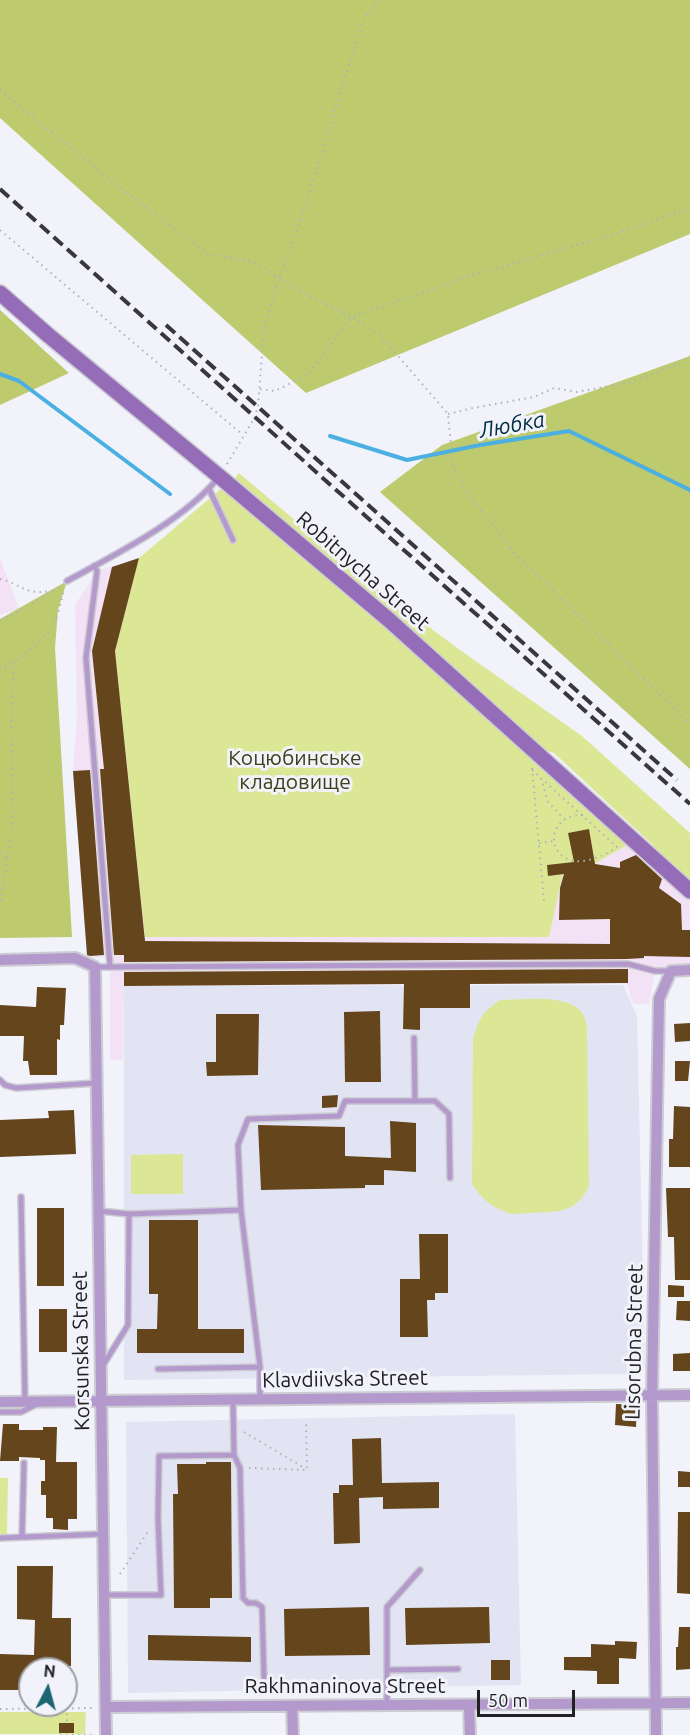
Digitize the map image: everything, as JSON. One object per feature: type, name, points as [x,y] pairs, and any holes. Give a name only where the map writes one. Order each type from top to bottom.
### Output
[{"type":"street","name":"Robitnycha Street","points":[[0,293],[389,620],[690,891]]},
{"type":"street","points":[[0,960],[75,958],[95,967]]},
{"type":"street","name":"Korsunska Street","points":[[95,967],[106,1735]]},
{"type":"street","points":[[671,971],[690,970]]},
{"type":"street","name":"Lisorubna Street","points":[[656,1735],[652,1395],[659,999],[671,971]]},
{"type":"street","name":"Klavdiivska Street","points":[[0,1402],[690,1395]]},
{"type":"street","name":"Rakhmaninova Street","points":[[106,1707],[690,1703]]},
{"type":"street","points":[[469,1705],[470,1735]]},
{"type":"street","points":[[292,1706],[293,1735]]},
{"type":"lane","points":[[67,581],[153,532],[209,489],[220,477]]},
{"type":"lane","points":[[209,489],[233,540]]},
{"type":"lane","points":[[94,566],[97,571],[86,658],[110,966]]},
{"type":"lane","points":[[95,967],[628,964],[655,971],[671,971]]},
{"type":"lane","points":[[414,1038],[415,1101]]},
{"type":"lane","points":[[0,1080],[5,1085],[16,1088],[97,1083]]},
{"type":"lane","points":[[260,1400],[260,1367],[241,1210],[238,1145],[248,1119],[339,1116],[345,1101],[435,1101],[449,1114],[450,1178]]},
{"type":"lane","points":[[21,1197],[25,1402]]},
{"type":"lane","points":[[99,1211],[129,1214],[241,1210]]},
{"type":"lane","points":[[101,1369],[128,1325],[129,1214]]},
{"type":"lane","points":[[158,1369],[260,1367]]},
{"type":"lane","points":[[232,1400],[234,1455],[240,1468],[243,1598],[248,1603],[256,1603],[262,1607],[264,1677]]},
{"type":"lane","points":[[0,1412],[21,1412],[41,1402]]},
{"type":"lane","points":[[104,1595],[161,1595],[158,1518],[159,1456],[234,1455]]},
{"type":"lane","points":[[22,1537],[24,1463]]},
{"type":"lane","points":[[0,1538],[103,1534]]},
{"type":"lane","points":[[387,1705],[387,1606],[420,1570]]},
{"type":"lane","points":[[387,1670],[458,1669]]},
{"type":"path","points":[[220,477],[255,417],[260,390],[264,328],[279,278],[303,213],[363,20],[380,0]]},
{"type":"path","points":[[0,90],[114,183],[208,254],[252,261],[303,293],[352,317],[380,335],[448,414],[453,465],[470,497],[515,553],[690,724]]},
{"type":"path","points":[[260,390],[275,391],[307,375],[352,317],[470,276],[612,235],[690,208]]},
{"type":"path","points":[[0,230],[244,436]]},
{"type":"path","points":[[448,414],[534,397],[554,388],[577,392],[631,382],[678,364],[690,356]]},
{"type":"path","points":[[0,579],[31,593],[54,591]]},
{"type":"path","points":[[0,620],[54,591],[67,581]]},
{"type":"path","points":[[0,669],[40,640],[51,627],[67,581]]},
{"type":"path","points":[[0,907],[13,822],[11,721],[14,661]]},
{"type":"path","points":[[531,759],[544,902]]},
{"type":"path","points":[[532,770],[617,847]]},
{"type":"path","points":[[541,777],[548,802],[564,819]]},
{"type":"path","points":[[583,815],[572,815],[558,825],[554,841],[561,856],[575,862],[586,861],[610,852],[623,839]]},
{"type":"path","points":[[539,843],[554,841]]},
{"type":"path","points":[[0,853],[7,858]]},
{"type":"path","points":[[306,1422],[308,1470]]},
{"type":"path","points":[[233,1426],[308,1470]]},
{"type":"path","points":[[240,1468],[308,1470]]},
{"type":"path","points":[[120,1574],[158,1518]]},
{"type":"path","points":[[78,1708],[106,1707]]},
{"type":"path","points":[[0,1709],[18,1709]]},
{"type":"path","points":[[60,1735],[106,1735]]},
{"type":"shaded area","points":[[0,558],[19,609],[0,615]]},
{"type":"shaded area","points":[[139,558],[115,651],[564,868],[594,864],[629,844],[690,901],[690,966],[655,971],[649,1004],[633,1004],[627,983],[124,986],[123,1060],[110,1060],[110,966],[108,958],[87,957],[73,771],[77,715],[75,605],[97,571]]},
{"type":"shaded area","points":[[623,985],[637,1016],[645,1367],[633,1374],[124,1380],[124,986]]},
{"type":"shaded area","points":[[515,1414],[521,1685],[128,1693],[126,1422]]},
{"type":"green space","points":[[0,0],[690,0],[690,234],[306,393],[0,118]]},
{"type":"green space","points":[[0,310],[69,373],[0,405]]},
{"type":"green space","points":[[690,356],[690,769],[380,492],[442,445]]},
{"type":"green space","points":[[239,473],[367,581],[582,736],[690,833],[690,884],[658,855],[653,845],[554,753],[542,749],[232,481]]},
{"type":"green space","name":"Коцюбинське кладовище","points":[[222,488],[384,626],[629,844],[594,864],[564,868],[549,937],[145,937],[115,651],[139,558]]},
{"type":"green space","points":[[67,581],[58,610],[55,648],[72,937],[0,938],[0,619]]},
{"type":"green space","points":[[500,1000],[556,1000],[576,1007],[585,1020],[587,1027],[589,1186],[578,1202],[565,1209],[550,1212],[508,1213],[487,1201],[472,1184],[473,1040],[482,1017]]},
{"type":"green space","points":[[183,1154],[183,1194],[131,1194],[131,1155]]},
{"type":"green space","points":[[0,1478],[8,1478],[7,1535],[0,1535]]},
{"type":"green space","points":[[0,1712],[18,1712],[18,1717],[78,1717],[78,1712],[86,1712],[85,1734],[0,1734]]},
{"type":"building","points":[[139,558],[115,651],[145,941],[610,944],[610,919],[559,920],[560,888],[564,874],[548,876],[547,865],[574,862],[568,833],[589,829],[595,864],[620,868],[620,862],[636,855],[662,879],[659,888],[681,904],[682,930],[690,930],[690,957],[124,962],[124,955],[114,955],[100,769],[104,769],[92,651],[112,567]]},
{"type":"building","points":[[90,770],[104,955],[90,956],[87,955],[73,771]]},
{"type":"building","points":[[628,969],[628,983],[470,984],[470,1008],[420,1008],[420,1030],[403,1029],[404,984],[124,986],[124,972]]},
{"type":"building","points":[[37,987],[66,988],[64,1025],[60,1025],[60,1040],[57,1039],[57,1075],[30,1075],[28,1061],[23,1061],[24,1036],[0,1036],[0,1005],[36,1007]]},
{"type":"building","points":[[380,1011],[381,1082],[345,1082],[344,1012]]},
{"type":"building","points":[[216,1014],[259,1014],[258,1075],[207,1076],[206,1062],[216,1062]]},
{"type":"building","points":[[690,1023],[690,1041],[675,1042],[674,1024]]},
{"type":"building","points":[[675,1061],[690,1061],[688,1081],[675,1081]]},
{"type":"building","points":[[338,1095],[337,1107],[322,1108],[322,1096]]},
{"type":"building","points":[[674,1106],[690,1107],[690,1167],[669,1167],[669,1139],[673,1139]]},
{"type":"building","points":[[74,1110],[76,1154],[0,1157],[0,1120],[49,1118],[48,1111]]},
{"type":"building","points":[[390,1121],[416,1123],[416,1172],[384,1170],[384,1185],[365,1185],[365,1188],[261,1190],[258,1125],[345,1127],[345,1156],[391,1158]]},
{"type":"building","points":[[666,1188],[690,1188],[690,1280],[675,1280],[674,1237],[668,1237]]},
{"type":"building","points":[[37,1208],[64,1208],[64,1286],[37,1286]]},
{"type":"building","points":[[149,1220],[198,1220],[198,1329],[244,1329],[244,1353],[137,1353],[137,1329],[157,1329],[158,1294],[149,1294]]},
{"type":"building","points":[[419,1234],[448,1234],[448,1293],[435,1293],[435,1300],[427,1300],[428,1337],[400,1337],[400,1279],[420,1279]]},
{"type":"building","points":[[668,1285],[684,1286],[684,1297],[668,1297]]},
{"type":"building","points":[[677,1301],[690,1301],[690,1321],[676,1320]]},
{"type":"building","points":[[39,1309],[67,1309],[67,1352],[39,1352]]},
{"type":"building","points":[[690,1353],[690,1371],[673,1371],[673,1354]]},
{"type":"building","points":[[616,1404],[637,1405],[636,1427],[615,1425]]},
{"type":"building","points":[[3,1424],[19,1424],[19,1430],[43,1430],[43,1427],[57,1427],[56,1462],[77,1462],[77,1519],[68,1519],[68,1530],[53,1529],[53,1518],[46,1518],[46,1495],[41,1495],[41,1481],[45,1481],[45,1460],[19,1457],[19,1461],[0,1461]]},
{"type":"building","points":[[381,1438],[382,1483],[439,1482],[439,1508],[383,1509],[383,1497],[359,1498],[360,1543],[334,1544],[333,1493],[339,1493],[339,1485],[353,1485],[352,1439]]},
{"type":"building","points":[[206,1462],[231,1462],[232,1598],[210,1598],[210,1608],[174,1608],[173,1494],[178,1494],[177,1464],[206,1464]]},
{"type":"building","points":[[678,1471],[690,1472],[690,1487],[678,1487]]},
{"type":"building","points":[[678,1512],[690,1512],[690,1594],[677,1593]]},
{"type":"building","points":[[17,1566],[53,1566],[52,1618],[71,1618],[71,1657],[18,1657],[18,1690],[0,1690],[0,1654],[34,1655],[35,1620],[17,1619]]},
{"type":"building","points":[[369,1607],[370,1655],[285,1656],[284,1609]]},
{"type":"building","points":[[489,1607],[490,1643],[406,1645],[405,1608]]},
{"type":"building","points":[[679,1627],[690,1627],[690,1669],[676,1670]]},
{"type":"building","points":[[148,1635],[251,1637],[251,1662],[148,1660]]},
{"type":"building","points":[[615,1641],[637,1642],[636,1659],[619,1658],[619,1684],[597,1684],[597,1671],[564,1670],[564,1657],[591,1657],[591,1644],[615,1645]]},
{"type":"building","points":[[491,1660],[510,1660],[510,1680],[491,1680]]},
{"type":"building","points":[[59,1723],[74,1723],[74,1733],[59,1733]]},
{"type":"waterway","name":"Любка","points":[[0,374],[19,381],[170,494]]},
{"type":"waterway","name":"Любка","points":[[330,436],[407,460],[480,445],[569,431],[690,490]]},
{"type":"railway","points":[[0,189],[690,804]]},
{"type":"railway","points":[[166,325],[677,780]]}]
